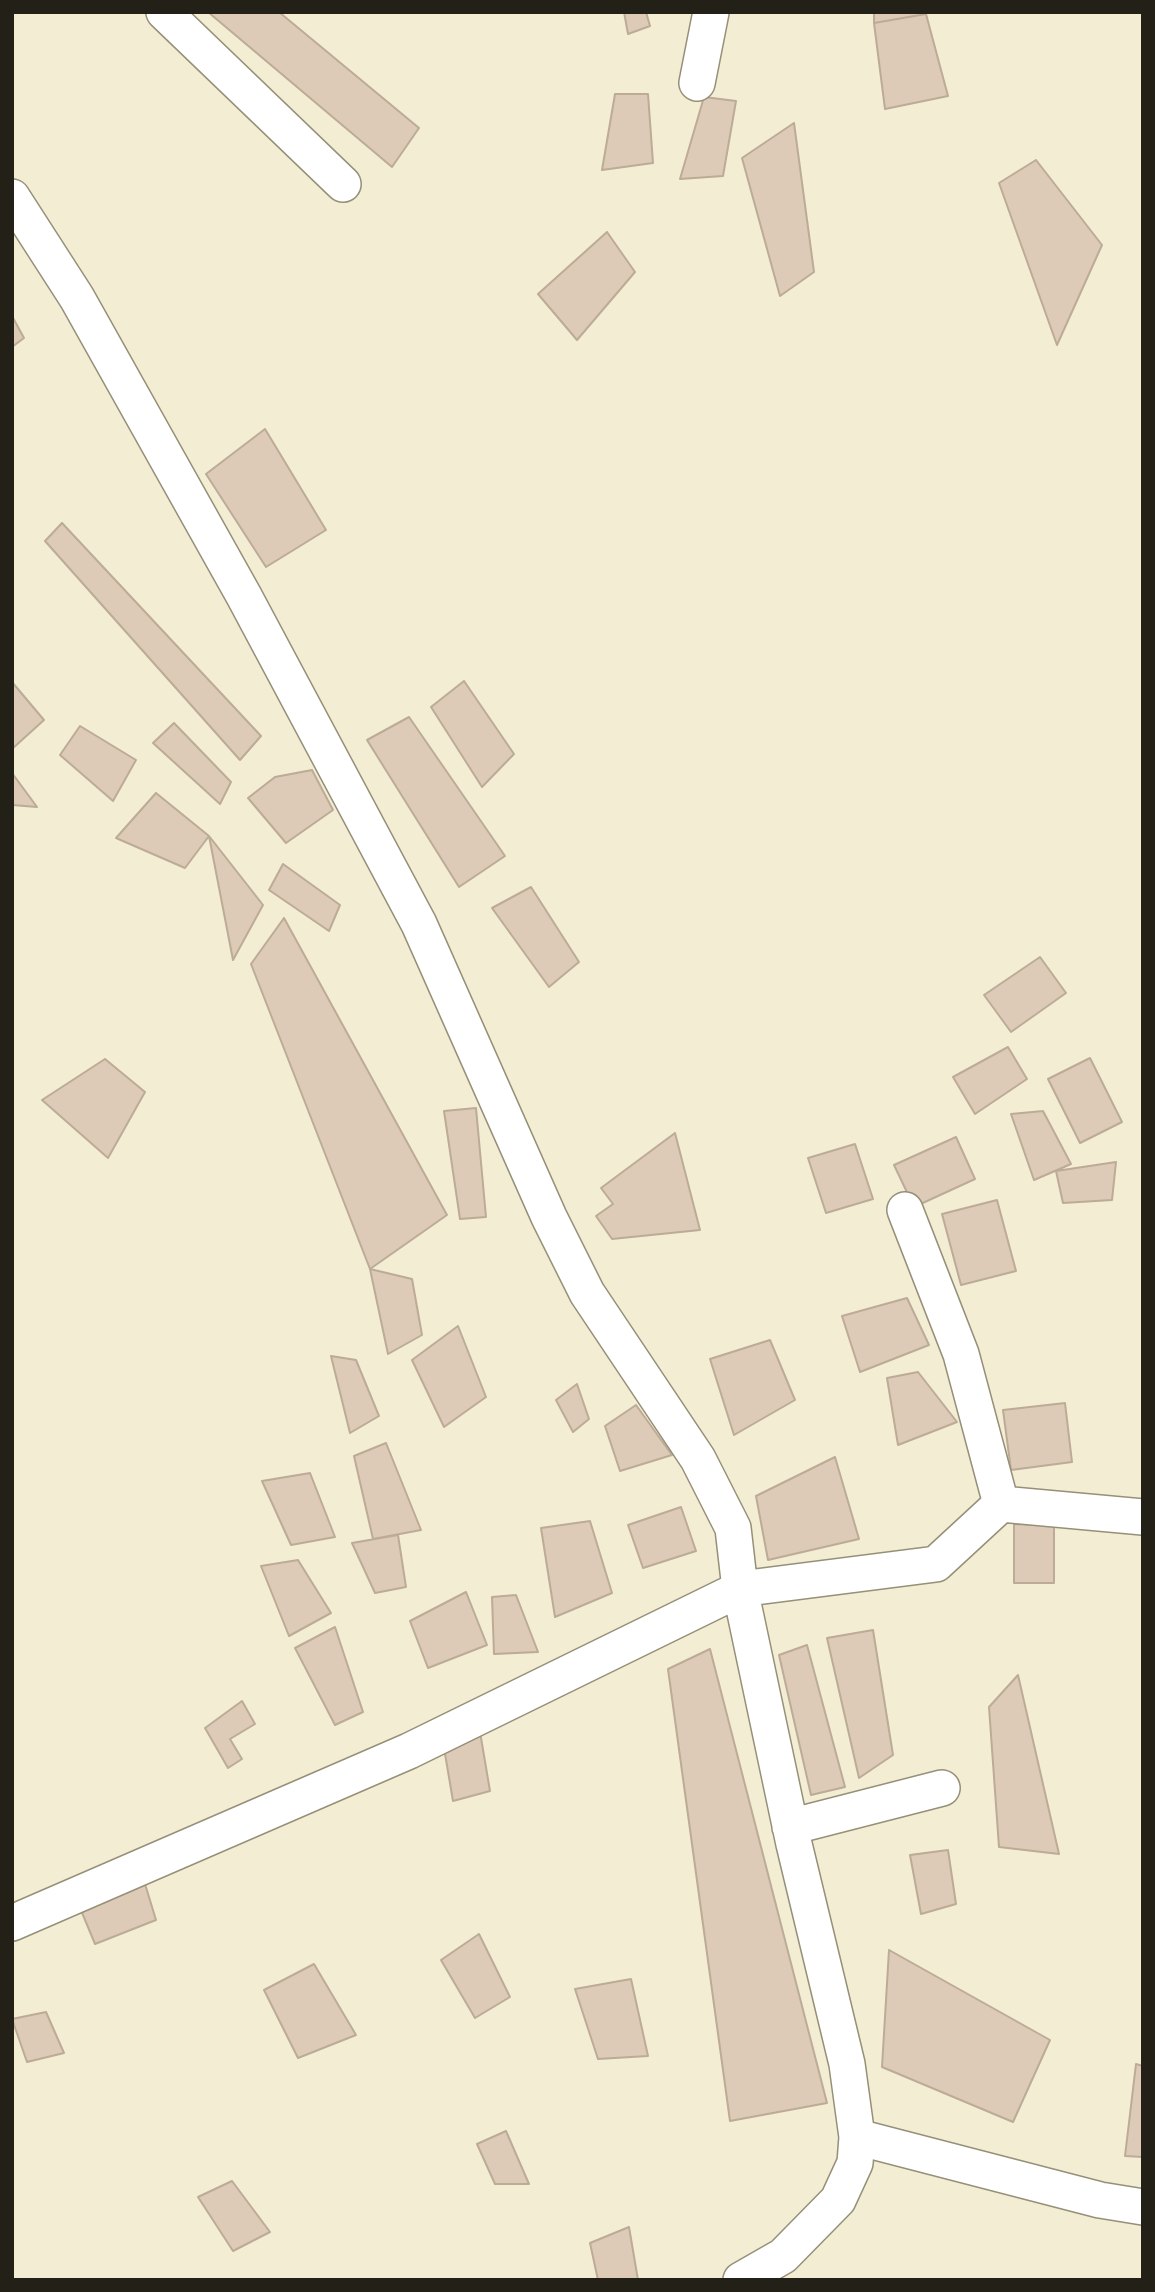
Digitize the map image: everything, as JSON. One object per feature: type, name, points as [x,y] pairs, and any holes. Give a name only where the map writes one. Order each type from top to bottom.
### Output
[{"type":"street","points":[[164,12],[343,184]]},
{"type":"street","points":[[697,83],[711,12]]},
{"type":"street","points":[[12,197],[77,298],[238,584],[419,924],[549,1217],[587,1293],[698,1459],[733,1528],[740,1589],[790,1827],[847,2064],[857,2137],[855,2163],[838,2200],[813,2229],[783,2256],[741,2280]]},
{"type":"street","points":[[905,1210],[961,1354],[1000,1504]]},
{"type":"street","points":[[12,1923],[409,1751],[740,1589],[936,1564],[1000,1504],[1143,1517]]},
{"type":"street","points":[[790,1827],[942,1788]]},
{"type":"street","points":[[857,2137],[1100,2200],[1143,2207]]},
{"type":"building","points":[[208,12],[279,12],[419,128],[392,167]]},
{"type":"building","points":[[624,12],[646,12],[650,26],[628,34]]},
{"type":"building","points":[[874,12],[926,12],[926,14],[874,23]]},
{"type":"building","points":[[926,14],[948,96],[885,109],[874,23]]},
{"type":"building","points":[[615,94],[648,94],[653,163],[602,170]]},
{"type":"building","points":[[704,97],[736,101],[723,176],[680,179]]},
{"type":"building","points":[[794,123],[814,272],[780,296],[742,158]]},
{"type":"building","points":[[1036,160],[1102,245],[1057,345],[999,183]]},
{"type":"building","points":[[607,232],[635,272],[577,340],[538,294]]},
{"type":"building","points":[[12,316],[24,338],[12,347]]},
{"type":"building","points":[[265,429],[326,530],[266,567],[206,474]]},
{"type":"building","points":[[62,523],[261,736],[240,760],[45,541]]},
{"type":"building","points":[[464,681],[514,754],[482,787],[431,707]]},
{"type":"building","points":[[12,682],[44,720],[12,749]]},
{"type":"building","points":[[409,717],[505,856],[459,887],[367,740]]},
{"type":"building","points":[[174,723],[231,782],[220,804],[153,743]]},
{"type":"building","points":[[80,726],[136,760],[113,801],[60,755]]},
{"type":"building","points":[[312,770],[333,810],[286,843],[248,798],[275,777]]},
{"type":"building","points":[[12,773],[37,807],[12,805]]},
{"type":"building","points":[[156,793],[209,836],[185,868],[116,838]]},
{"type":"building","points":[[209,836],[263,905],[233,960]]},
{"type":"building","points":[[283,864],[340,905],[329,931],[269,890]]},
{"type":"building","points":[[531,887],[579,962],[549,987],[492,908]]},
{"type":"building","points":[[284,918],[447,1215],[370,1269],[251,964]]},
{"type":"building","points":[[1040,957],[1066,993],[1011,1032],[984,995]]},
{"type":"building","points":[[1008,1047],[1027,1079],[975,1114],[953,1077]]},
{"type":"building","points":[[1090,1058],[1122,1122],[1080,1143],[1048,1079]]},
{"type":"building","points":[[105,1059],[145,1092],[108,1158],[42,1100]]},
{"type":"building","points":[[476,1108],[486,1217],[460,1219],[444,1111]]},
{"type":"building","points":[[1043,1111],[1071,1164],[1034,1180],[1011,1114]]},
{"type":"building","points":[[675,1133],[700,1230],[612,1239],[596,1216],[613,1204],[601,1188]]},
{"type":"building","points":[[956,1137],[975,1179],[914,1207],[894,1165]]},
{"type":"building","points":[[855,1144],[873,1199],[826,1213],[808,1158]]},
{"type":"building","points":[[1116,1162],[1112,1200],[1063,1203],[1056,1171]]},
{"type":"building","points":[[997,1200],[1016,1271],[961,1285],[942,1214]]},
{"type":"building","points":[[370,1269],[412,1279],[422,1335],[388,1354]]},
{"type":"building","points":[[907,1298],[929,1345],[860,1372],[842,1316]]},
{"type":"building","points":[[458,1326],[486,1397],[444,1427],[412,1360]]},
{"type":"building","points":[[770,1340],[795,1400],[734,1435],[710,1359]]},
{"type":"building","points":[[331,1356],[356,1360],[379,1416],[350,1433]]},
{"type":"building","points":[[918,1372],[957,1422],[898,1445],[887,1378]]},
{"type":"building","points":[[577,1384],[589,1419],[573,1432],[556,1400]]},
{"type":"building","points":[[1065,1403],[1072,1462],[1011,1470],[1003,1410]]},
{"type":"building","points":[[636,1405],[672,1455],[620,1471],[605,1426]]},
{"type":"building","points":[[386,1443],[421,1530],[373,1539],[354,1456]]},
{"type":"building","points":[[835,1457],[859,1539],[768,1560],[756,1496]]},
{"type":"building","points":[[310,1473],[335,1537],[291,1545],[262,1481]]},
{"type":"building","points":[[681,1507],[696,1551],[643,1568],[628,1525]]},
{"type":"building","points":[[590,1521],[612,1593],[555,1617],[541,1528]]},
{"type":"building","points":[[1014,1524],[1054,1525],[1054,1583],[1014,1583]]},
{"type":"building","points":[[398,1535],[406,1587],[375,1593],[352,1543]]},
{"type":"building","points":[[298,1560],[331,1613],[289,1636],[261,1566]]},
{"type":"building","points":[[466,1592],[487,1645],[428,1668],[410,1621]]},
{"type":"building","points":[[516,1595],[538,1652],[494,1654],[492,1597]]},
{"type":"building","points":[[335,1627],[363,1712],[335,1725],[295,1648]]},
{"type":"building","points":[[873,1630],[893,1755],[859,1778],[827,1638]]},
{"type":"building","points":[[807,1645],[845,1787],[811,1795],[779,1655]]},
{"type":"building","points":[[710,1649],[827,2103],[730,2121],[668,1669]]},
{"type":"building","points":[[1018,1675],[1059,1854],[999,1847],[989,1707]]},
{"type":"building","points":[[242,1701],[255,1724],[230,1739],[242,1759],[228,1768],[205,1728]]},
{"type":"building","points":[[479,1726],[490,1791],[453,1801],[443,1742]]},
{"type":"building","points":[[948,1850],[956,1904],[921,1914],[910,1855]]},
{"type":"building","points":[[142,1874],[156,1920],[95,1944],[78,1903]]},
{"type":"building","points":[[479,1934],[510,1997],[475,2018],[441,1960]]},
{"type":"building","points":[[889,1950],[1050,2040],[1013,2122],[882,2067]]},
{"type":"building","points":[[314,1964],[356,2035],[298,2058],[264,1990]]},
{"type":"building","points":[[631,1979],[648,2056],[598,2059],[575,1989]]},
{"type":"building","points":[[46,2012],[64,2053],[27,2062],[12,2019]]},
{"type":"building","points":[[1136,2064],[1143,2066],[1143,2157],[1125,2156]]},
{"type":"building","points":[[506,2131],[529,2184],[495,2184],[477,2144]]},
{"type":"building","points":[[232,2181],[270,2232],[233,2251],[198,2197]]},
{"type":"building","points":[[629,2227],[638,2280],[598,2280],[590,2243]]}]
